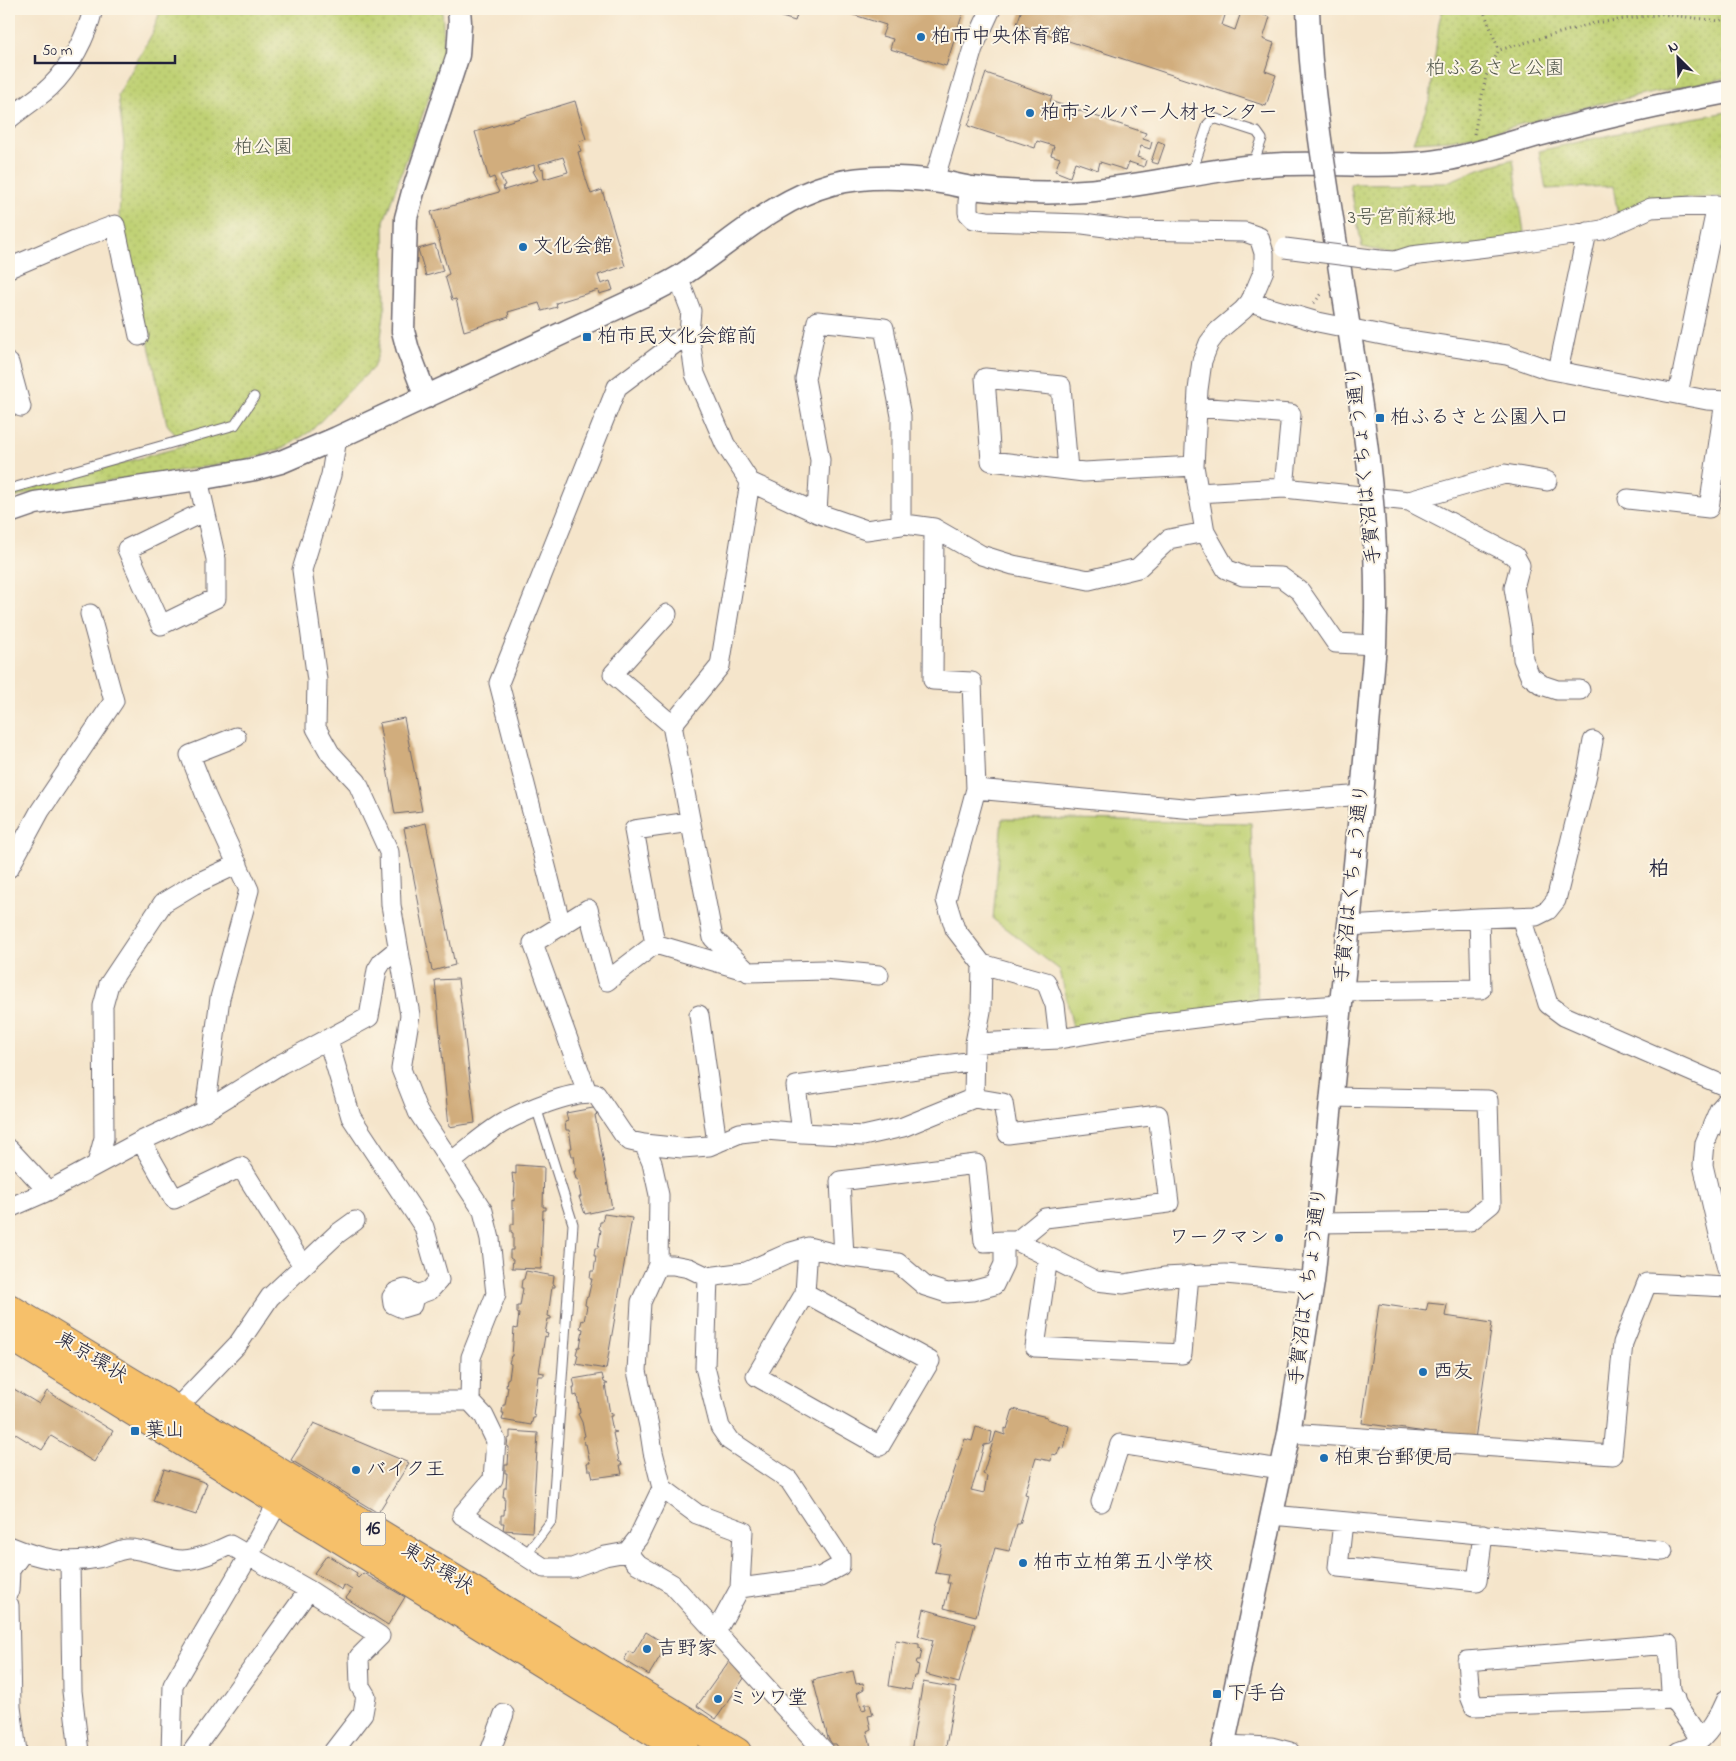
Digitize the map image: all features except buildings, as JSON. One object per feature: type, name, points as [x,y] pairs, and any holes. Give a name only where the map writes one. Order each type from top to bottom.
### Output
[{"type":"highway","name":"東京環状","points":[[9,1308],[176,1409],[285,1490],[686,1752]]},
{"type":"highway","name":"東京環状","points":[[9,1335],[285,1490],[737,1752]]},
{"type":"street","points":[[9,118],[50,87],[63,72],[79,46],[93,9]]},
{"type":"street","points":[[426,397],[408,350],[403,331],[406,218],[458,55],[459,9]]},
{"type":"street","points":[[934,180],[973,48],[991,9]]},
{"type":"street","name":"手賀沼はくちょう通り","points":[[1223,1748],[1289,1433],[1313,1282],[1375,645],[1376,569],[1367,445],[1316,114],[1308,9]]},
{"type":"street","points":[[9,512],[35,503],[198,479],[267,466],[337,438],[605,315],[678,277],[754,222],[794,199],[834,184],[862,179],[934,180],[970,187],[1047,192],[1084,191],[1252,167],[1286,164],[1411,164],[1445,160],[1597,120],[1672,102],[1727,92]]},
{"type":"street","points":[[970,187],[968,213],[974,219],[987,222],[1083,224],[1128,230],[1245,232],[1285,248],[1395,261],[1411,256],[1520,243],[1602,230],[1651,208],[1717,205],[1678,394]]},
{"type":"street","points":[[9,268],[115,225],[139,336]]},
{"type":"street","points":[[1558,371],[1587,232]]},
{"type":"street","points":[[1258,237],[1264,253],[1264,270],[1250,302],[1244,310],[1218,331],[1209,343],[1202,361],[1194,466],[1205,532],[1226,569],[1243,576],[1281,577],[1300,591],[1336,643],[1375,645]]},
{"type":"street","points":[[678,277],[691,311],[689,333],[695,374],[726,444],[750,482],[817,513],[866,530],[901,525],[934,528],[981,555],[1013,565],[1089,580],[1138,568],[1168,539],[1205,532]]},
{"type":"street","points":[[1250,302],[1318,322],[1402,340],[1507,355],[1546,369],[1708,400],[1726,401],[1709,508],[1628,499]]},
{"type":"street","points":[[817,513],[820,460],[805,380],[817,322],[884,328],[901,416],[901,525]]},
{"type":"street","points":[[561,925],[499,683],[617,387],[689,333]]},
{"type":"street","points":[[9,362],[21,408]]},
{"type":"street","points":[[1068,470],[1061,386],[985,378],[991,461],[1084,472],[1194,466]]},
{"type":"street","points":[[1197,407],[1291,414],[1284,488]]},
{"type":"street","points":[[337,438],[331,475],[302,570],[318,680],[316,728],[330,753],[357,782],[389,852],[391,905],[410,1015],[401,1069],[418,1112],[484,1211],[496,1278],[496,1294],[471,1357],[470,1401],[484,1416],[496,1441],[494,1479],[462,1515],[544,1568],[572,1568],[605,1556],[627,1552],[638,1538],[662,1488]]},
{"type":"street","points":[[1409,502],[1504,474],[1548,481]]},
{"type":"street","points":[[198,479],[216,559],[216,598],[161,624],[127,550],[205,511]]},
{"type":"street","points":[[672,725],[720,666],[750,482]]},
{"type":"street","points":[[1198,493],[1284,488],[1409,502],[1515,556],[1520,565],[1514,588],[1521,630],[1523,659],[1530,676],[1542,685],[1557,690],[1580,690]]},
{"type":"street","points":[[934,528],[933,680],[972,682],[976,789],[946,900],[955,929],[982,964],[1046,982],[1055,1005],[1059,1039]]},
{"type":"street","points":[[9,868],[40,811],[114,701],[90,614]]},
{"type":"street","points":[[667,614],[613,674],[672,725],[713,938],[748,972]]},
{"type":"street","points":[[205,1111],[220,998],[249,890],[206,796],[190,755],[236,737]]},
{"type":"street","points":[[1349,926],[1536,916],[1548,910],[1556,900],[1587,774],[1593,741]]},
{"type":"street","points":[[976,789],[1194,810],[1362,794]]},
{"type":"street","points":[[655,944],[634,830],[690,822]]},
{"type":"street","points":[[97,1164],[104,1138],[103,1006],[109,984],[163,903],[193,885],[238,864]]},
{"type":"street","points":[[587,1092],[533,943],[588,909],[607,982],[655,944]]},
{"type":"street","points":[[1521,917],[1548,1004],[1564,1016],[1727,1087]]},
{"type":"street","points":[[802,1134],[796,1086],[975,1052],[1147,1024],[1263,1010],[1341,998],[1480,989],[1478,918]]},
{"type":"street","points":[[655,944],[748,972],[825,970],[879,975]]},
{"type":"street","points":[[9,1208],[48,1190],[141,1140],[205,1111],[281,1064],[369,1017],[377,970],[382,962],[398,950]]},
{"type":"street","points":[[974,1098],[975,1052],[981,1011],[982,964]]},
{"type":"street","points":[[699,1014],[717,1143]]},
{"type":"street","points":[[328,1040],[351,1117],[424,1227],[439,1280],[430,1290],[414,1296]]},
{"type":"street","points":[[451,1162],[501,1124],[546,1102],[587,1092],[596,1094],[622,1134],[630,1140],[644,1144],[682,1148],[709,1146],[740,1133],[766,1130],[802,1134],[863,1136],[903,1127],[974,1098],[1003,1103],[1008,1134],[1158,1114],[1169,1203],[1045,1218],[1011,1241],[1004,1264],[994,1285],[972,1291],[947,1293],[925,1286],[898,1263],[844,1256],[808,1247],[790,1252],[746,1272],[708,1277],[681,1266],[658,1265]]},
{"type":"street","points":[[1319,1223],[1470,1221],[1491,1204],[1488,1100],[1331,1097]]},
{"type":"street","points":[[1727,1101],[1719,1110],[1705,1143],[1703,1165],[1727,1270]]},
{"type":"street","points":[[141,1140],[174,1199],[241,1167],[303,1266]]},
{"type":"street","points":[[644,1144],[652,1164],[659,1195],[658,1265],[641,1302],[636,1371],[650,1426],[653,1452],[662,1488],[697,1514],[743,1531],[740,1588],[716,1632]]},
{"type":"street","points":[[9,1149],[48,1190]]},
{"type":"street","points":[[844,1256],[840,1181],[976,1164],[984,1242],[1011,1241],[1096,1281],[1124,1284],[1164,1277],[1225,1274],[1313,1282]]},
{"type":"street","points":[[176,1409],[238,1344],[270,1296],[337,1234],[355,1221]]},
{"type":"street","points":[[805,1293],[930,1361],[880,1446],[756,1376],[805,1293],[808,1247]]},
{"type":"street","points":[[1048,1257],[1035,1347],[1182,1354],[1189,1276]]},
{"type":"street","points":[[708,1277],[705,1367],[720,1427],[728,1440],[789,1480],[840,1557],[840,1566],[820,1578],[740,1588]]},
{"type":"street","points":[[1289,1433],[1612,1455],[1622,1343],[1647,1283],[1727,1287]]},
{"type":"street","points":[[378,1401],[470,1401]]},
{"type":"street","points":[[1101,1502],[1120,1444],[1282,1469]]},
{"type":"street","points":[[171,1752],[173,1685],[285,1490]]},
{"type":"street","points":[[1272,1515],[1663,1551]]},
{"type":"street","points":[[1343,1522],[1338,1567],[1477,1581],[1483,1534]]},
{"type":"street","points":[[9,1592],[13,1547],[41,1558],[70,1562],[96,1558],[125,1549],[182,1560],[204,1557],[230,1544],[309,1590],[380,1636],[358,1657],[360,1686],[366,1696],[363,1713],[333,1752]]},
{"type":"street","points":[[627,1552],[636,1563],[672,1584],[825,1752]]},
{"type":"street","points":[[70,1562],[72,1691],[79,1752]]},
{"type":"street","points":[[192,1752],[309,1590]]},
{"type":"street","points":[[9,1605],[11,1707],[16,1752]]},
{"type":"street","points":[[1675,1700],[1474,1706],[1470,1696],[1467,1661],[1668,1644],[1671,1691],[1675,1700],[1705,1743]]},
{"type":"street","points":[[1678,1752],[1705,1743],[1727,1699]]},
{"type":"street","points":[[490,1752],[504,1714]]},
{"type":"street","points":[[1223,1748],[1271,1747],[1290,1752]]},
{"type":"lane","points":[[1191,176],[1208,124],[1212,120],[1217,119],[1261,135],[1262,139],[1252,167]]},
{"type":"lane","points":[[9,489],[234,425],[254,397]]},
{"type":"lane","points":[[525,1556],[552,1520],[573,1224],[536,1107]]},
{"type":"path","points":[[1483,9],[1499,50]]},
{"type":"path","points":[[1657,9],[1662,14]]},
{"type":"path","points":[[1470,154],[1486,76],[1499,50],[1595,23],[1662,14],[1720,21],[1727,18]]},
{"type":"green space","name":"柏公園","points":[[161,9],[442,9],[443,50],[428,100],[384,221],[385,308],[379,352],[373,368],[311,431],[284,448],[244,461],[29,493],[9,500],[9,495],[28,489],[184,446],[167,424],[119,215],[124,144],[118,95],[152,34]]},
{"type":"green space","name":"柏ふるさと公園","points":[[1443,9],[1727,9],[1727,78],[1594,105],[1484,134],[1450,140],[1413,142],[1430,99],[1439,22]]},
{"type":"green space","points":[[1727,112],[1727,197],[1650,199],[1618,216],[1613,186],[1546,189],[1539,151],[1654,125]]},
{"type":"green space","name":"3号宮前緑地","points":[[1513,159],[1525,239],[1400,255],[1362,247],[1350,184],[1445,183],[1479,169]]},
{"type":"green space","points":[[1002,819],[1251,823],[1258,1007],[1073,1028],[1060,970],[993,919]]},
{"type":"place","name":"柏市中央体育館","points":[[921,37]]},
{"type":"place","name":"柏市シルバー人材センター","points":[[1030,113]]},
{"type":"place","name":"文化会館","points":[[523,247]]},
{"type":"place","name":"柏市民文化会館前","points":[[587,337]]},
{"type":"place","name":"柏ふるさと公園入口","points":[[1380,418]]},
{"type":"place","name":"ワークマン","points":[[1279,1238]]},
{"type":"place","name":"西友","points":[[1423,1372]]},
{"type":"place","name":"葉山","points":[[135,1431]]},
{"type":"place","name":"柏東台郵便局","points":[[1324,1458]]},
{"type":"place","name":"バイク王","points":[[356,1470]]},
{"type":"place","name":"柏市立柏第五小学校","points":[[1023,1563]]},
{"type":"place","name":"吉野家","points":[[647,1649]]},
{"type":"place","name":"下手台","points":[[1217,1694]]},
{"type":"place","name":"ミツワ堂","points":[[718,1699]]},
{"type":"district","name":"柏","points":[[1659,870]]}]
